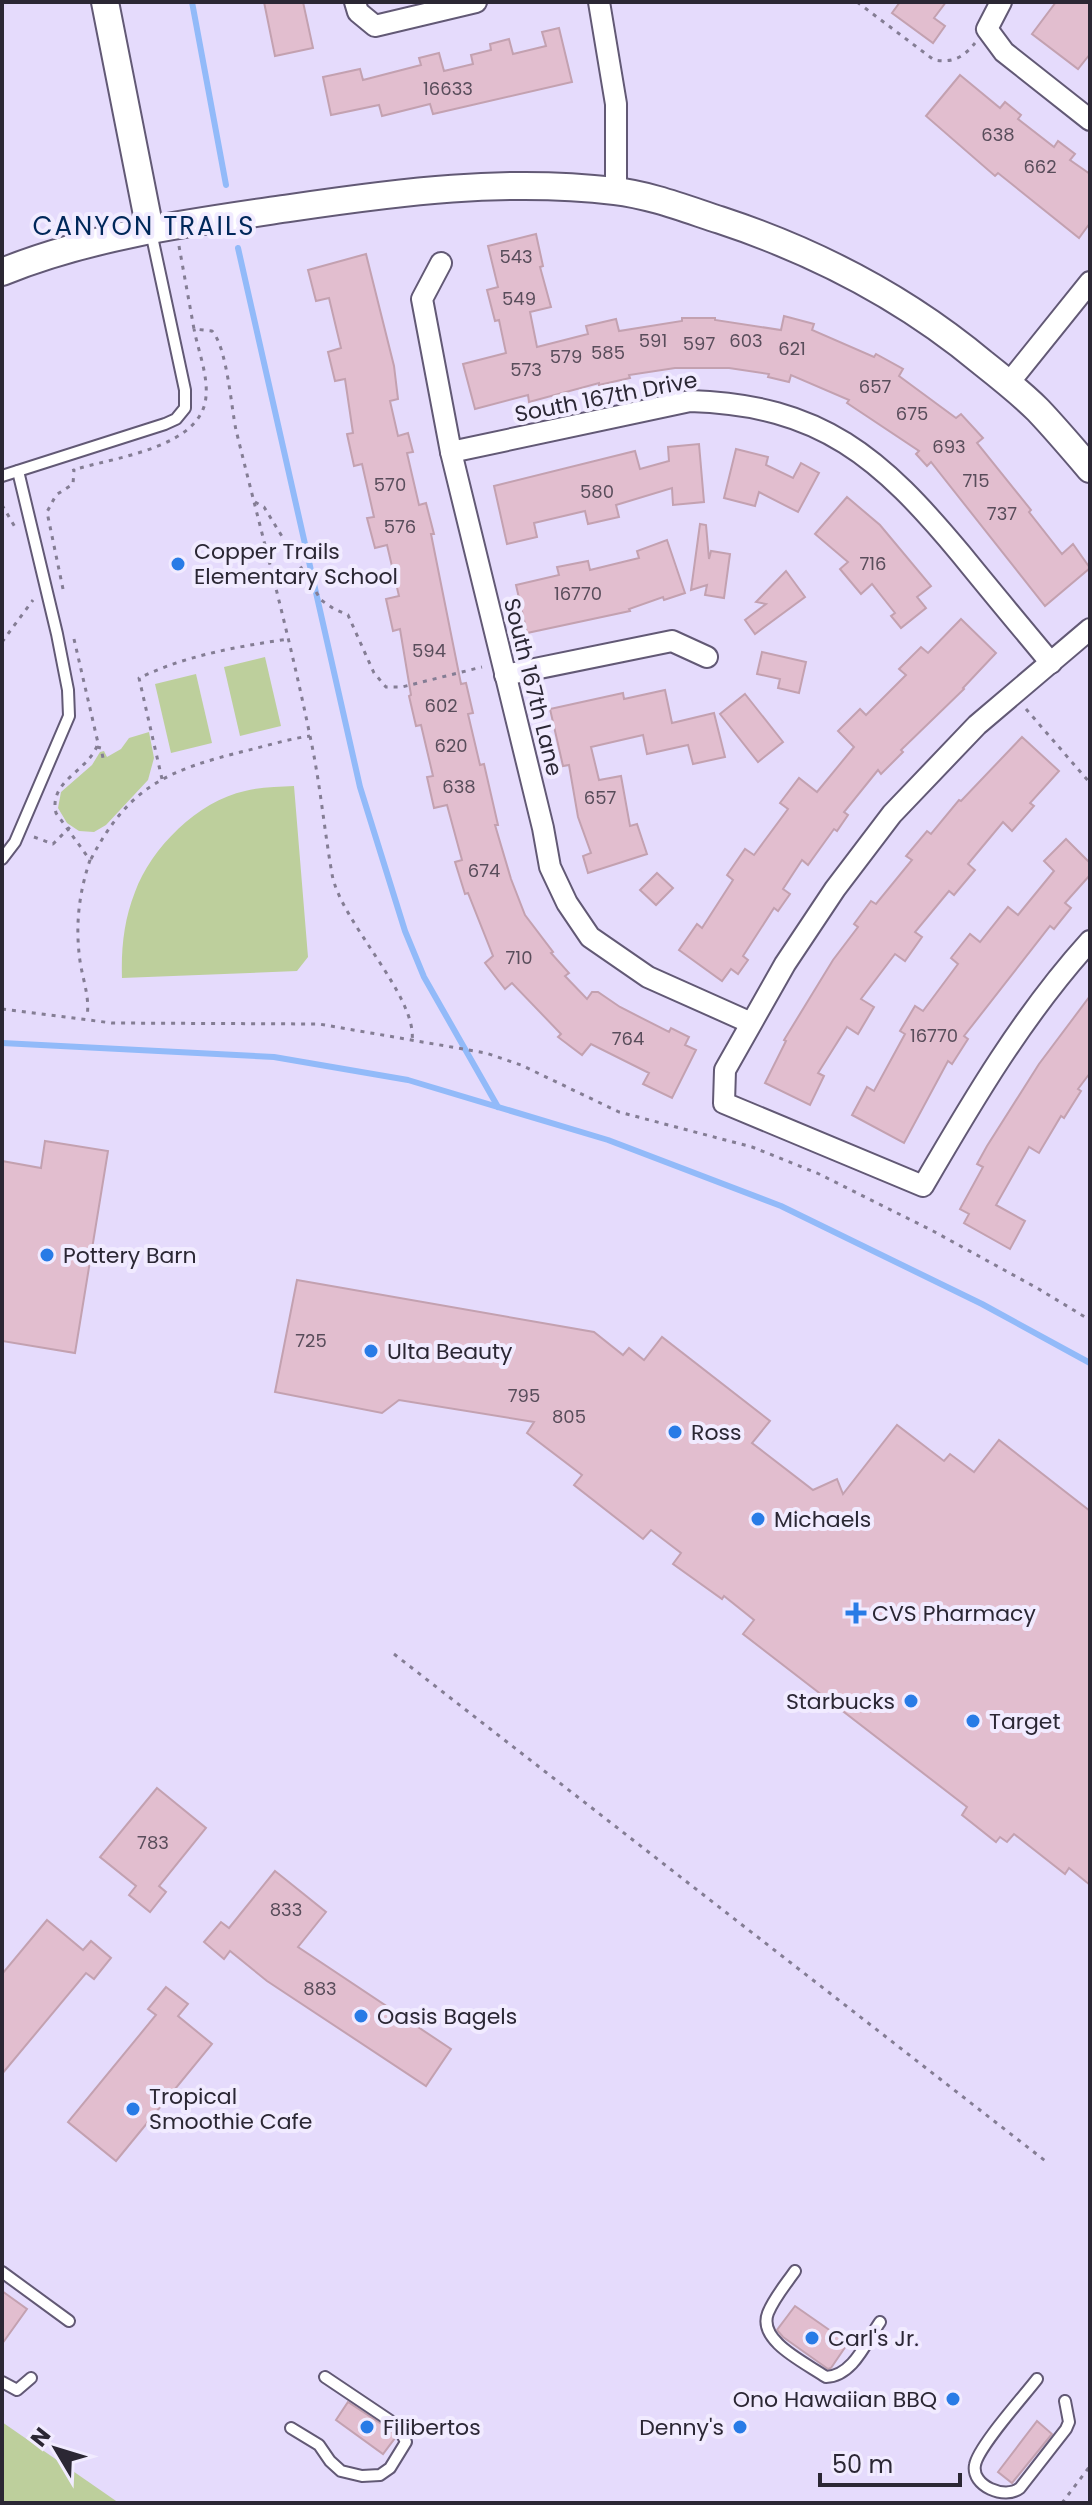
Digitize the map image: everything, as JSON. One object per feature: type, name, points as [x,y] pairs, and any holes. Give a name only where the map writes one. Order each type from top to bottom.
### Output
[{"type":"street","points":[[105,2],[163,228]]},
{"type":"street","points":[[355,2],[358,12],[375,26],[476,2]]},
{"type":"street","points":[[599,2],[616,104],[616,191]]},
{"type":"street","points":[[1001,2],[987,29],[1004,52],[1090,120]]},
{"type":"street","points":[[2,272],[68,250],[163,228],[433,188],[616,191],[773,237],[810,253],[910,307],[1036,408],[1090,469]]},
{"type":"street","name":"South 167th Lane","points":[[441,263],[422,299],[451,452],[550,867],[567,903],[590,937],[648,977],[751,1023]]},
{"type":"street","points":[[1008,384],[1090,282]]},
{"type":"street","name":"South 167th Drive","points":[[451,452],[690,401],[728,402],[777,413],[811,425],[851,446],[900,485],[1051,663]]},
{"type":"street","points":[[1090,629],[977,725],[892,814],[802,939],[751,1023],[725,1070],[724,1103],[923,1186],[987,1076],[1067,966],[1090,941]]},
{"type":"street","points":[[503,668],[672,641],[707,657]]},
{"type":"lane","points":[[2,476],[165,424],[176,419],[185,408],[163,228]]},
{"type":"lane","points":[[2,859],[22,827],[69,716],[70,703],[57,634],[18,471]]},
{"type":"lane","points":[[795,2271],[773,2304],[766,2327],[772,2340],[826,2377],[837,2376],[849,2368],[880,2322]]},
{"type":"lane","points":[[2,2272],[69,2321]]},
{"type":"lane","points":[[291,2428],[319,2445],[341,2471],[362,2476],[380,2475],[390,2468],[406,2442],[404,2434],[398,2426],[325,2377]]},
{"type":"lane","points":[[2,2382],[17,2390],[31,2378]]},
{"type":"lane","points":[[1037,2379],[979,2454],[974,2470],[978,2479],[998,2493],[1015,2492],[1020,2488],[1066,2429],[1069,2422],[1065,2401]]},
{"type":"path","points":[[857,2],[934,60],[949,62],[967,53],[987,29]]},
{"type":"path","points":[[163,228],[194,329],[204,328],[218,337],[236,428],[310,736],[332,879],[394,988],[412,1032],[412,1042]]},
{"type":"path","points":[[255,502],[264,507],[321,600],[348,615],[374,673],[386,687],[402,687],[503,668]]},
{"type":"path","points":[[2,505],[14,524],[17,537]]},
{"type":"path","points":[[2,642],[33,602],[30,589]]},
{"type":"path","points":[[162,779],[139,678],[192,657],[288,639]]},
{"type":"path","points":[[1013,695],[1090,783]]},
{"type":"path","points":[[90,860],[123,810],[162,779],[194,764],[310,736]]},
{"type":"path","points":[[97,747],[101,748],[103,758]]},
{"type":"path","points":[[22,827],[30,835],[53,844],[74,823]]},
{"type":"path","points":[[2,1009],[112,1023],[319,1024],[486,1053],[521,1065],[619,1112],[752,1147],[817,1173],[933,1231],[1090,1320]]},
{"type":"path","points":[[394,1654],[1048,2163]]},
{"type":"path","points":[[1062,2503],[1090,2466]]},
{"type":"green space","points":[[265,657],[281,726],[240,736],[224,667]]},
{"type":"green space","points":[[196,674],[212,743],[171,753],[155,684]]},
{"type":"green space","points":[[149,732],[154,758],[148,780],[106,825],[94,832],[79,831],[67,823],[58,808],[61,792],[92,765],[100,752],[104,751],[107,757],[121,749],[129,738]]},
{"type":"green space","points":[[294,786],[308,957],[297,971],[122,978],[124,934],[131,903],[142,875],[164,843],[194,816],[227,796],[257,789]]},
{"type":"green space","points":[[2,2422],[119,2503],[2,2503]]},
{"type":"building","points":[[264,2],[303,2],[313,48],[275,56]]},
{"type":"building","points":[[900,2],[946,2],[934,18],[945,26],[933,43],[892,13]]},
{"type":"building","points":[[1056,2],[1090,2],[1090,54],[1078,69],[1032,34]]},
{"type":"building","points":[[559,28],[572,82],[433,114],[430,104],[382,116],[379,105],[331,115],[323,77],[360,69],[363,80],[421,65],[419,58],[439,53],[444,71],[473,64],[471,55],[491,50],[490,44],[509,39],[513,54],[546,46],[542,32]]},
{"type":"building","points":[[960,75],[1000,108],[1005,102],[1021,115],[1018,119],[1054,147],[1058,141],[1075,154],[1070,160],[1090,174],[1090,223],[1079,238],[998,173],[995,176],[926,116]]},
{"type":"building","points":[[536,234],[543,266],[540,267],[551,307],[530,312],[537,347],[588,334],[586,326],[616,319],[619,331],[682,321],[682,318],[715,318],[781,330],[784,316],[814,324],[812,330],[874,357],[876,354],[903,369],[899,376],[956,418],[961,414],[983,438],[977,443],[1062,554],[1073,544],[1090,568],[1045,606],[931,462],[927,466],[916,454],[919,451],[847,403],[849,400],[791,375],[789,382],[768,377],[769,374],[729,368],[675,368],[629,375],[630,378],[529,402],[528,395],[475,409],[463,364],[506,353],[499,320],[495,321],[487,290],[498,287],[488,246]]},
{"type":"building","points":[[366,254],[394,366],[398,399],[390,401],[398,436],[408,433],[413,452],[407,453],[419,505],[426,503],[434,534],[431,534],[461,684],[466,683],[473,713],[468,714],[480,765],[484,764],[498,825],[495,825],[511,879],[525,915],[569,973],[565,976],[587,999],[592,992],[598,992],[669,1032],[671,1028],[689,1037],[685,1045],[696,1050],[672,1098],[643,1084],[649,1073],[591,1044],[582,1055],[558,1037],[561,1034],[512,983],[505,989],[485,963],[493,956],[468,893],[465,894],[455,862],[462,860],[447,805],[434,808],[427,777],[433,776],[421,725],[416,726],[409,696],[400,629],[393,631],[386,599],[399,596],[387,545],[375,548],[367,518],[374,517],[362,464],[354,466],[347,434],[353,433],[345,379],[335,381],[328,352],[341,348],[329,298],[316,301],[308,270]]},
{"type":"building","points":[[699,444],[704,502],[673,505],[672,488],[616,505],[619,517],[588,524],[585,511],[534,523],[537,537],[507,544],[494,486],[635,451],[640,469],[669,461],[668,447]]},
{"type":"building","points":[[736,449],[768,457],[766,465],[793,478],[801,463],[819,473],[798,512],[759,492],[755,506],[724,498]]},
{"type":"building","points":[[847,497],[880,525],[931,586],[917,597],[926,608],[901,628],[891,616],[895,613],[872,584],[861,594],[840,569],[848,562],[815,534]]},
{"type":"building","points":[[700,524],[706,525],[709,559],[711,551],[730,554],[724,598],[705,595],[707,585],[691,590]]},
{"type":"building","points":[[667,540],[685,593],[664,600],[663,597],[630,611],[527,633],[516,585],[559,575],[557,567],[588,561],[590,570],[639,558],[637,551]]},
{"type":"building","points":[[786,571],[805,597],[755,634],[745,620],[766,604],[756,602]]},
{"type":"building","points":[[961,619],[996,653],[881,774],[878,770],[844,812],[848,815],[837,831],[834,829],[808,865],[802,860],[783,889],[790,894],[778,911],[774,908],[743,956],[748,960],[738,974],[731,969],[722,981],[679,950],[697,924],[702,928],[733,880],[727,875],[745,849],[754,855],[788,809],[780,803],[799,778],[817,792],[854,747],[838,731],[860,709],[866,715],[906,675],[899,669],[921,647],[928,653]]},
{"type":"building","points":[[762,652],[806,662],[799,693],[778,688],[780,679],[757,674]]},
{"type":"building","points":[[665,690],[672,723],[714,713],[725,757],[693,764],[688,745],[647,754],[643,735],[591,747],[599,780],[621,776],[630,826],[637,824],[647,854],[588,873],[583,856],[591,853],[578,817],[569,765],[563,766],[550,709],[623,693],[624,699]]},
{"type":"building","points":[[745,694],[783,742],[758,762],[720,714]]},
{"type":"building","points":[[1022,737],[1059,771],[1030,803],[1034,806],[1012,831],[1003,822],[968,864],[975,870],[954,895],[949,891],[915,932],[922,937],[905,961],[895,954],[861,999],[874,1007],[858,1034],[847,1027],[818,1073],[824,1076],[810,1105],[765,1083],[784,1040],[833,960],[858,927],[854,924],[871,901],[876,904],[912,860],[906,856],[927,831],[931,834],[959,800]]},
{"type":"building","points":[[1066,839],[1090,863],[1090,875],[1065,903],[1071,908],[1054,929],[1050,926],[964,1036],[968,1039],[952,1064],[948,1061],[904,1143],[852,1115],[867,1087],[874,1091],[905,1034],[900,1031],[915,1006],[923,1011],[958,964],[951,958],[970,934],[980,942],[1008,907],[1018,915],[1054,871],[1044,861]]},
{"type":"building","points":[[657,873],[673,888],[656,905],[640,890]]},
{"type":"building","points":[[1090,996],[1090,1073],[1039,1153],[1029,1147],[996,1205],[1025,1221],[1010,1249],[964,1223],[969,1214],[960,1209],[983,1167],[977,1164],[987,1146],[1039,1064]]},
{"type":"building","name":"Pottery Barn","points":[[45,1141],[108,1151],[75,1353],[2,1341],[2,1161],[41,1168]]},
{"type":"building","points":[[297,1280],[594,1332],[623,1355],[629,1348],[644,1360],[662,1337],[770,1421],[752,1443],[813,1490],[837,1479],[843,1494],[897,1425],[944,1461],[950,1454],[974,1472],[999,1440],[1090,1511],[1090,1885],[1069,1868],[1065,1874],[1014,1834],[1007,1842],[1000,1837],[996,1842],[962,1815],[967,1807],[743,1634],[754,1620],[724,1596],[722,1599],[673,1564],[681,1553],[651,1530],[643,1539],[574,1485],[582,1475],[527,1433],[534,1422],[399,1400],[382,1413],[275,1392]]},
{"type":"building","points":[[157,1788],[206,1828],[159,1886],[166,1892],[150,1912],[129,1895],[136,1886],[100,1857]]},
{"type":"building","points":[[275,1871],[326,1912],[298,1947],[451,2049],[426,2086],[267,1981],[230,1951],[224,1959],[204,1942],[221,1922],[229,1928]]},
{"type":"building","points":[[47,1920],[83,1950],[91,1941],[111,1958],[94,1979],[86,1973],[2,2074],[2,1974]]},
{"type":"building","points":[[166,1987],[188,2004],[178,2016],[212,2044],[116,2161],[68,2122],[156,2015],[148,2009]]},
{"type":"building","points":[[2,2291],[27,2309],[2,2344]]},
{"type":"building","name":"Carl's Jr.","points":[[795,2306],[848,2343],[831,2368],[828,2369],[777,2330]]},
{"type":"building","name":"Filibertos","points":[[348,2402],[392,2431],[395,2438],[383,2454],[336,2420]]},
{"type":"building","points":[[1037,2421],[1052,2434],[1012,2483],[998,2472]]},
{"type":"waterway","points":[[192,2],[226,185]]},
{"type":"waterway","points":[[238,248],[360,787],[405,931],[424,977],[498,1107]]},
{"type":"waterway","points":[[2,1043],[274,1057],[408,1080],[608,1140],[781,1206],[982,1304],[1090,1363]]},
{"type":"place","name":"Copper Trails Elementary School","points":[[178,564]]},
{"type":"place","name":"Pottery Barn","points":[[47,1255]]},
{"type":"place","name":"Ulta Beauty","points":[[371,1351]]},
{"type":"place","name":"Ross","points":[[675,1432]]},
{"type":"place","name":"Michaels","points":[[758,1519]]},
{"type":"place","name":"CVS Pharmacy","points":[[856,1613]]},
{"type":"place","name":"Starbucks","points":[[911,1701]]},
{"type":"place","name":"Target","points":[[973,1721]]},
{"type":"place","name":"Oasis Bagels","points":[[361,2016]]},
{"type":"place","name":"Tropical Smoothie Cafe","points":[[133,2109]]},
{"type":"place","name":"Carl's Jr.","points":[[812,2338]]},
{"type":"place","name":"Ono Hawaiian BBQ","points":[[953,2399]]},
{"type":"place","name":"Filibertos","points":[[367,2427]]},
{"type":"place","name":"Denny's","points":[[740,2427]]},
{"type":"district","name":"CANYON TRAILS","points":[[144,226]]}]
